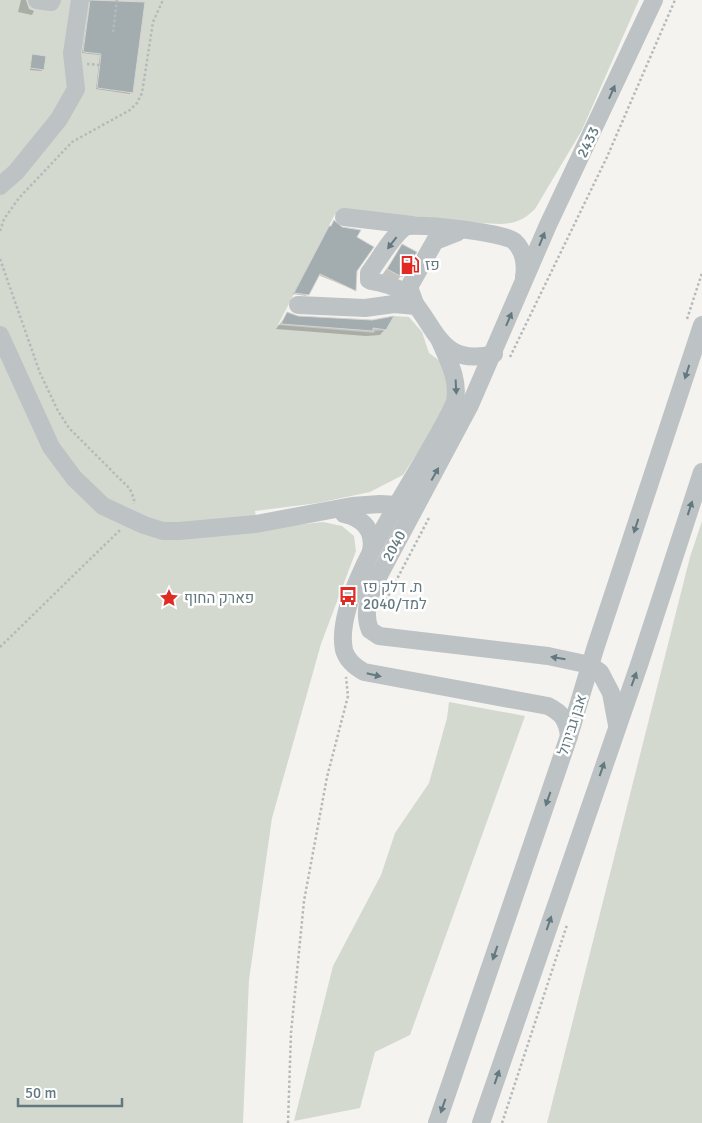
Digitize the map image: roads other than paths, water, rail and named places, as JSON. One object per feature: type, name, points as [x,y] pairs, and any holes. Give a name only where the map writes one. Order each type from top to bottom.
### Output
[{"type":"street","points":[[37,0],[51,2],[52,0]]},
{"type":"street","name":"2433","points":[[524,284],[548,225],[654,0]]},
{"type":"street","points":[[0,186],[16,172],[59,118],[76,89],[72,53],[73,2]]},
{"type":"street","points":[[344,217],[502,235],[515,242],[523,256],[524,284]]},
{"type":"street","points":[[412,225],[401,231],[368,276],[372,281],[389,285],[401,291],[416,306],[440,342],[452,351],[468,356],[501,356]]},
{"type":"street","points":[[416,306],[409,287],[435,240],[463,230]]},
{"type":"street","name":"2040","points":[[524,284],[501,356],[435,474],[400,512],[372,551],[350,600],[346,615],[344,651],[350,663],[364,672],[376,676],[548,706],[559,712],[566,720],[569,736]]},
{"type":"street","points":[[298,305],[365,308],[394,304],[416,306]]},
{"type":"street","name":"אבן גבירול","points":[[437,1123],[569,736],[590,665],[702,325]]},
{"type":"street","points":[[0,335],[51,447],[74,478],[103,506],[144,525],[163,531],[256,524],[364,505],[400,512]]},
{"type":"street","name":"2040","points":[[440,342],[455,376],[457,387],[455,402],[400,512],[370,596],[366,615],[370,630],[379,636],[396,639],[548,656],[590,665]]},
{"type":"street","points":[[481,1123],[702,472]]},
{"type":"street","points":[[324,513],[400,512]]},
{"type":"street","points":[[344,514],[363,522],[371,535],[372,551]]},
{"type":"street","points":[[590,665],[600,672],[606,682],[615,706],[617,725]]},
{"type":"place","name":"פז","points":[[410,265]]},
{"type":"place","name":"ת. דלק פז למד/2040","points":[[348,596]]},
{"type":"place","name":"פארק החוף","points":[[169,598]]}]
